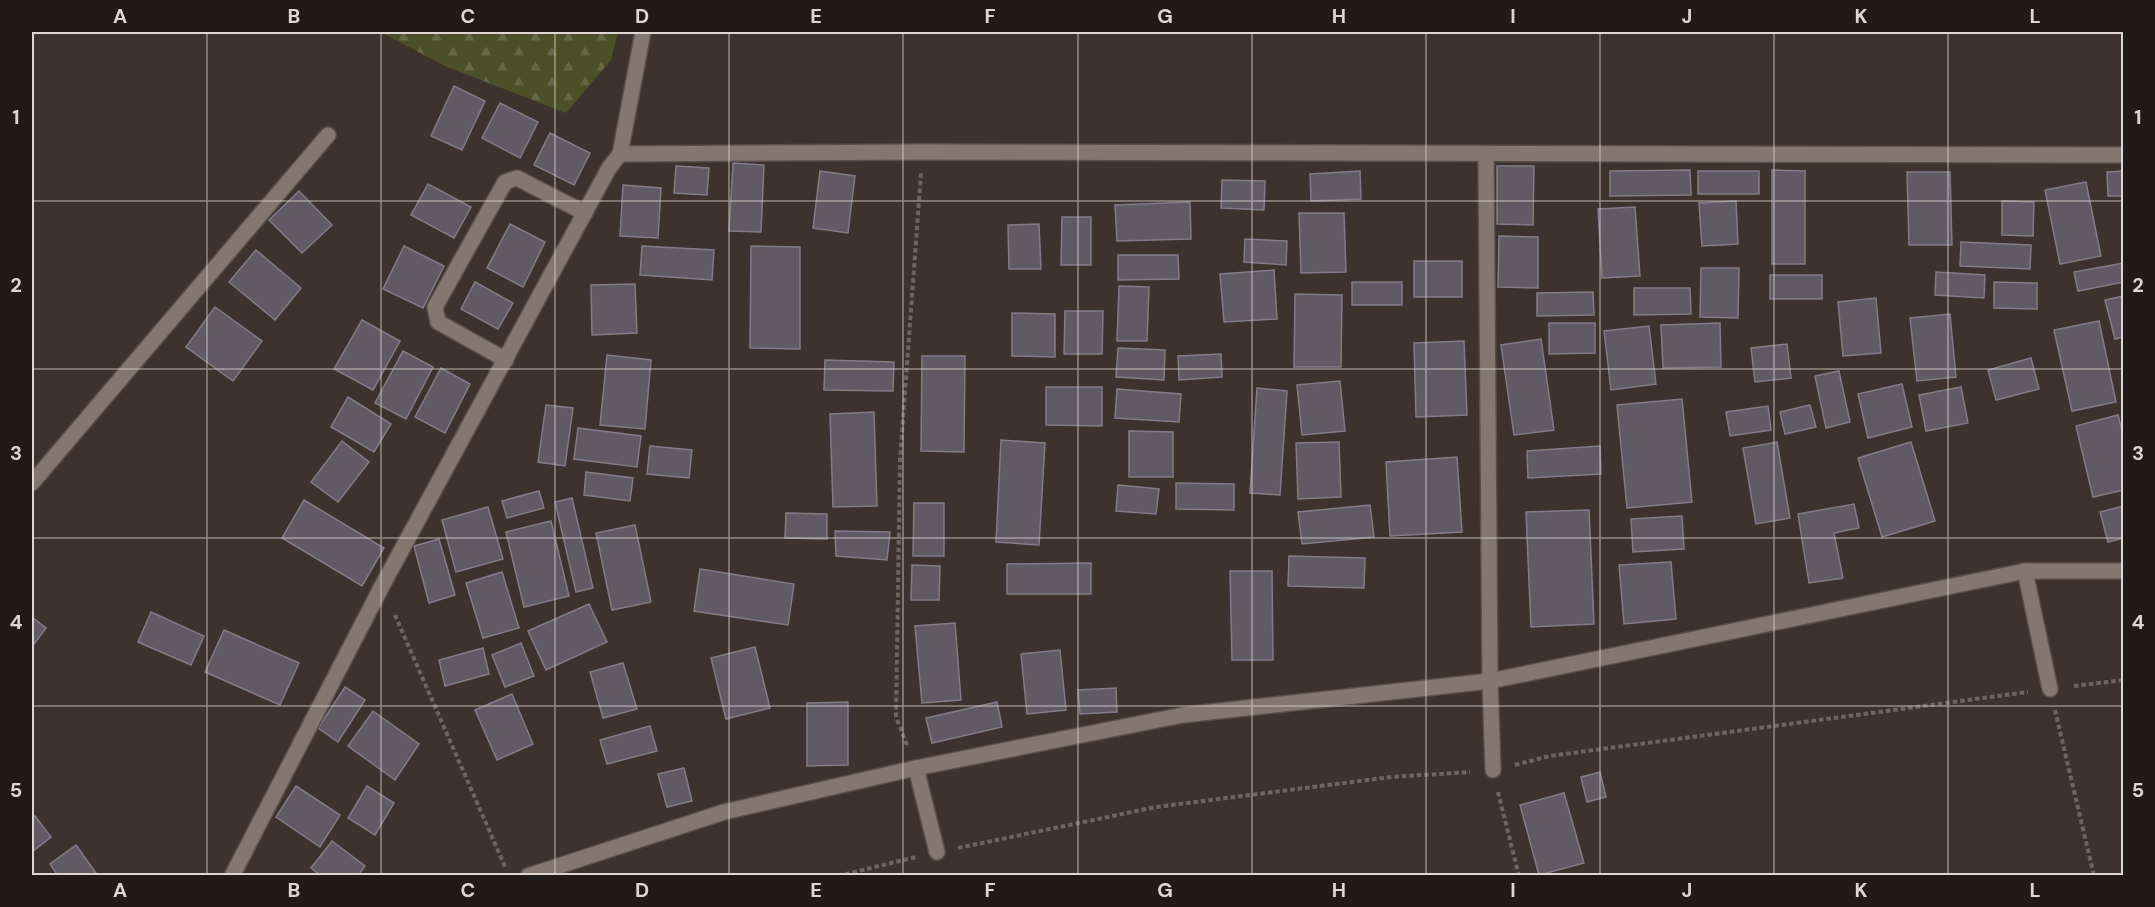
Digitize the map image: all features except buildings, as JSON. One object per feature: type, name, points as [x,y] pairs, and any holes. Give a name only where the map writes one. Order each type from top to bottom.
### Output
[{"type":"street","points":[[232,876],[382,586],[585,213],[620,154],[644,32]]},
{"type":"street","points":[[32,483],[328,135]]},
{"type":"street","points":[[620,154],[922,152],[2124,155]]},
{"type":"street","points":[[1486,155],[1490,681],[1493,770]]},
{"type":"street","points":[[506,360],[438,322],[435,307],[505,182],[517,178],[585,213]]},
{"type":"street","points":[[528,876],[724,812],[915,768],[1183,715],[1490,681],[2025,571],[2124,571]]},
{"type":"street","points":[[2025,571],[2050,689]]},
{"type":"street","points":[[915,768],[936,852]]},
{"type":"path","points":[[915,768],[896,717],[900,460],[922,152]]},
{"type":"path","points":[[382,586],[508,876]]},
{"type":"path","points":[[2050,689],[2094,876]]},
{"type":"path","points":[[1493,770],[1519,876]]},
{"type":"green space","points":[[380,32],[618,32],[611,60],[566,113],[447,67]]}]
